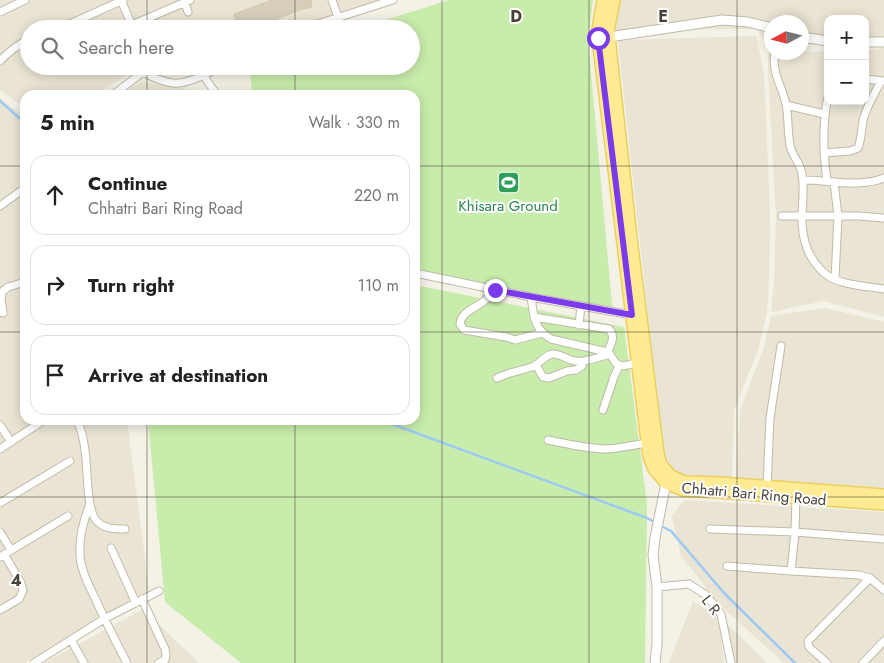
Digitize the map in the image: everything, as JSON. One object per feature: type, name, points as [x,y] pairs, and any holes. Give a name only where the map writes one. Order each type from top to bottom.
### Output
[{"type":"main road","name":"Chhatri Bari Ring Road","points":[[603,0],[598,30],[647,443],[649,457],[654,469],[666,483],[683,490],[884,504]]},
{"type":"main road","name":"Chhatri Bari Ring Road","points":[[614,0],[608,31],[631,238],[658,454],[662,464],[671,476],[685,482],[884,495]]},
{"type":"street","points":[[0,12],[25,0]]},
{"type":"street","points":[[84,20],[122,0],[129,20]]},
{"type":"street","points":[[332,0],[338,17]]},
{"type":"street","points":[[329,20],[392,0]]},
{"type":"street","points":[[147,20],[187,1],[188,12]]},
{"type":"street","points":[[609,37],[722,20],[748,22],[764,26]]},
{"type":"street","points":[[809,38],[824,40]]},
{"type":"street","points":[[869,42],[884,42]]},
{"type":"street","points":[[0,61],[20,44]]},
{"type":"street","points":[[774,60],[775,75],[786,105],[792,151],[800,167],[803,180],[801,217],[804,240],[808,252],[824,273],[835,279],[884,289]]},
{"type":"street","points":[[118,90],[136,75]]},
{"type":"street","points":[[154,75],[166,82],[176,84],[203,76],[213,90]]},
{"type":"street","points":[[824,153],[850,151],[858,148],[860,145],[864,117],[882,81],[869,79]]},
{"type":"street","points":[[786,105],[824,114]]},
{"type":"street","points":[[826,105],[824,114],[824,153],[838,216],[835,279]]},
{"type":"street","points":[[803,180],[862,183],[884,178]]},
{"type":"street","points":[[0,206],[20,192]]},
{"type":"street","points":[[782,216],[884,218]]},
{"type":"street","points":[[420,274],[632,315]]},
{"type":"street","points":[[3,313],[2,292],[8,287],[20,283]]},
{"type":"street","points":[[495,290],[485,300],[464,314],[460,324],[464,330],[515,340],[542,333]]},
{"type":"street","points":[[531,297],[536,324],[542,333],[551,339],[609,353],[619,366],[638,362]]},
{"type":"street","points":[[579,325],[581,306]]},
{"type":"street","points":[[534,318],[602,327],[611,331],[613,335],[609,353]]},
{"type":"street","points":[[766,487],[770,418],[781,346]]},
{"type":"street","points":[[496,378],[536,365],[551,354],[556,354],[570,360],[583,361],[609,353]]},
{"type":"street","points":[[536,365],[543,376],[549,378],[567,371],[576,370],[582,366],[583,361]]},
{"type":"street","points":[[604,410],[619,366]]},
{"type":"street","points":[[0,425],[11,442]]},
{"type":"street","points":[[0,449],[36,425]]},
{"type":"street","points":[[78,425],[85,451],[90,504],[96,520],[103,526],[125,530]]},
{"type":"street","points":[[548,440],[604,449],[647,443]]},
{"type":"street","points":[[0,503],[70,461]]},
{"type":"street","points":[[656,663],[657,587],[653,555],[666,483]]},
{"type":"street","points":[[791,571],[796,498]]},
{"type":"street","points":[[90,504],[84,518],[80,538],[80,555],[83,570],[104,619],[126,663]]},
{"type":"street","points":[[5,554],[68,516]]},
{"type":"street","points":[[710,529],[795,532],[884,539]]},
{"type":"street","points":[[0,532],[5,554],[21,583],[23,592],[19,598],[0,610]]},
{"type":"street","points":[[112,548],[165,649],[164,660],[159,663]]},
{"type":"street","points":[[727,566],[859,575],[870,578],[884,590]]},
{"type":"street","points":[[827,663],[809,647],[808,641],[870,578]]},
{"type":"street","name":"L R","points":[[657,587],[690,584],[706,595],[721,614],[731,663]]},
{"type":"street","points":[[34,663],[104,619],[159,591]]},
{"type":"street","points":[[71,640],[84,663]]},
{"type":"street","points":[[863,663],[884,641]]},
{"type":"shaded area","points":[[0,0],[380,0],[326,20],[20,20],[20,75],[127,75],[103,90],[20,90],[20,104],[0,90]]},
{"type":"shaded area","points":[[619,0],[884,0],[884,41],[869,42],[869,15],[824,15],[824,43],[809,44],[809,15],[764,15],[764,41],[757,29],[614,30]]},
{"type":"shaded area","points":[[756,36],[764,73],[770,214],[767,312],[759,347],[734,410],[732,479],[688,475],[664,467],[618,40]]},
{"type":"shaded area","points":[[884,48],[884,317],[824,301],[771,312],[774,284],[776,215],[768,60],[809,60],[809,52],[824,51],[824,105],[869,105],[869,50]]},
{"type":"shaded area","points":[[141,82],[195,90],[127,90]]},
{"type":"shaded area","points":[[0,98],[20,113],[20,425],[128,425],[150,598],[25,663],[0,663]]},
{"type":"shaded area","points":[[825,308],[884,322],[884,488],[736,482],[740,411],[763,350],[771,316]]},
{"type":"shaded area","points":[[684,500],[884,512],[884,663],[784,663],[720,605],[681,556],[672,516]]},
{"type":"shaded area","points":[[693,601],[719,618],[724,663],[669,663]]},
{"type":"shaded area","points":[[143,609],[199,663],[44,663]]},
{"type":"shaded area","points":[[722,619],[767,663],[727,663]]},
{"type":"green space","name":"Khisara Ground","points":[[449,0],[593,0],[588,39],[613,316],[420,273],[420,90],[252,90],[251,75],[420,75],[420,20],[386,20]]},
{"type":"green space","points":[[420,286],[624,327],[647,504],[645,663],[241,663],[165,602],[148,425],[420,425]]},
{"type":"building","points":[[272,0],[311,0],[312,7],[274,20],[236,20],[234,14]]},
{"type":"waterway","points":[[0,101],[20,119]]},
{"type":"waterway","points":[[395,425],[647,518],[656,523]]},
{"type":"waterway","points":[[661,526],[671,531],[724,593],[795,663]]},
{"type":"place","name":"Khisara Ground","points":[[508,183]]},
{"type":"route","points":[[495,290],[632,315],[598,38]]}]
